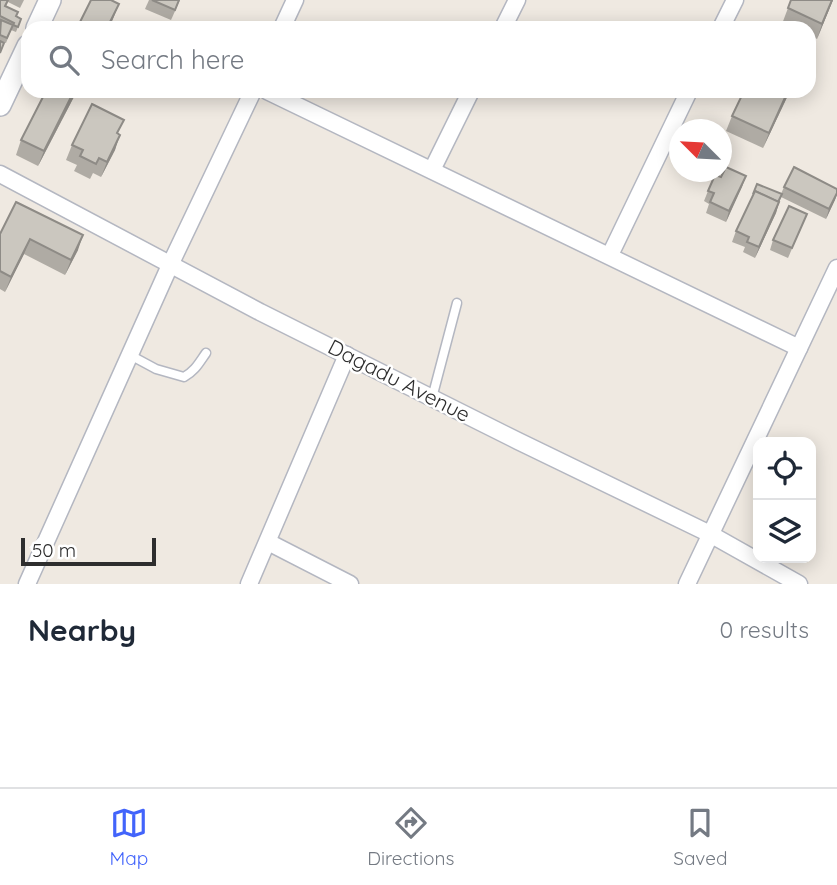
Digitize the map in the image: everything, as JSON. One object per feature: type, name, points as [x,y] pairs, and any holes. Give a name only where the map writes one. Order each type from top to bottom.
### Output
[{"type":"main road","points":[[40,21],[50,0]]},
{"type":"main road","points":[[0,105],[21,61]]},
{"type":"street","points":[[285,21],[295,0]]},
{"type":"street","points":[[506,21],[517,0]]},
{"type":"street","points":[[724,21],[735,0]]},
{"type":"street","points":[[27,584],[171,263],[250,98]]},
{"type":"street","points":[[282,98],[799,348]]},
{"type":"street","points":[[432,170],[468,98]]},
{"type":"street","points":[[610,256],[686,98]]},
{"type":"street","name":"Dagadu Avenue","points":[[0,174],[260,312],[710,534],[799,584]]},
{"type":"street","points":[[687,584],[837,268]]},
{"type":"street","points":[[249,584],[347,355]]},
{"type":"street","points":[[268,542],[350,584]]},
{"type":"lane","points":[[432,398],[457,303]]},
{"type":"lane","points":[[130,355],[156,369],[184,377],[196,368],[206,353]]},
{"type":"building","points":[[0,0],[8,0],[5,6],[18,12],[16,16],[21,19],[18,27],[0,16]]},
{"type":"building","points":[[91,0],[111,0],[119,4],[110,21],[80,21]]},
{"type":"building","points":[[152,0],[179,0],[175,10]]},
{"type":"building","points":[[791,0],[832,0],[822,24],[788,8]]},
{"type":"building","points":[[1,20],[13,25],[7,38],[0,35]]},
{"type":"building","points":[[42,98],[70,98],[44,151],[21,140]]},
{"type":"building","points":[[741,98],[785,98],[769,133],[732,116]]},
{"type":"building","points":[[92,104],[124,120],[107,162],[99,158],[96,164],[80,156],[83,150],[72,145]]},
{"type":"building","points":[[794,167],[837,189],[829,209],[784,187]]},
{"type":"building","points":[[732,170],[746,176],[729,211],[710,202],[714,193],[708,191],[712,182],[732,182]]},
{"type":"building","points":[[757,184],[782,194],[778,202],[755,191],[753,194]]},
{"type":"building","points":[[755,191],[779,202],[759,247],[747,242],[749,237],[736,231]]},
{"type":"building","points":[[16,202],[83,235],[71,260],[30,239],[11,277],[0,271],[0,234]]},
{"type":"building","points":[[789,206],[807,214],[792,248],[773,240]]}]
